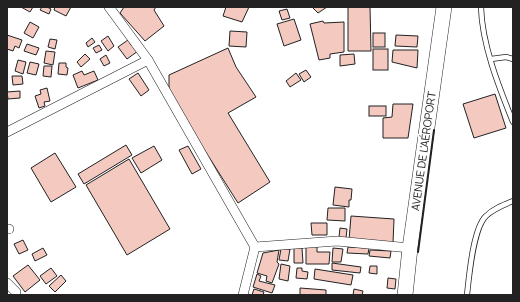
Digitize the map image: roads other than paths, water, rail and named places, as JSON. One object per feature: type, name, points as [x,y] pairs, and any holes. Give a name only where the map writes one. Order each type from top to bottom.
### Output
[{"type":"highway","name":"AVENUE DE L'AÉROPORT","points":[[406,294],[410,248],[444,7]]},
{"type":"street","points":[[109,7],[148,60],[255,247],[243,295]]},
{"type":"street","points":[[7,132],[148,60]]},
{"type":"street","points":[[255,247],[337,241],[410,248]]},
{"type":"street","points":[[7,283],[16,292]]},
{"type":"lane","points":[[481,7],[484,36],[497,80],[513,122]]},
{"type":"lane","points":[[491,58],[506,57],[513,59]]},
{"type":"lane","points":[[467,295],[478,227],[485,216],[498,207],[513,201]]}]
